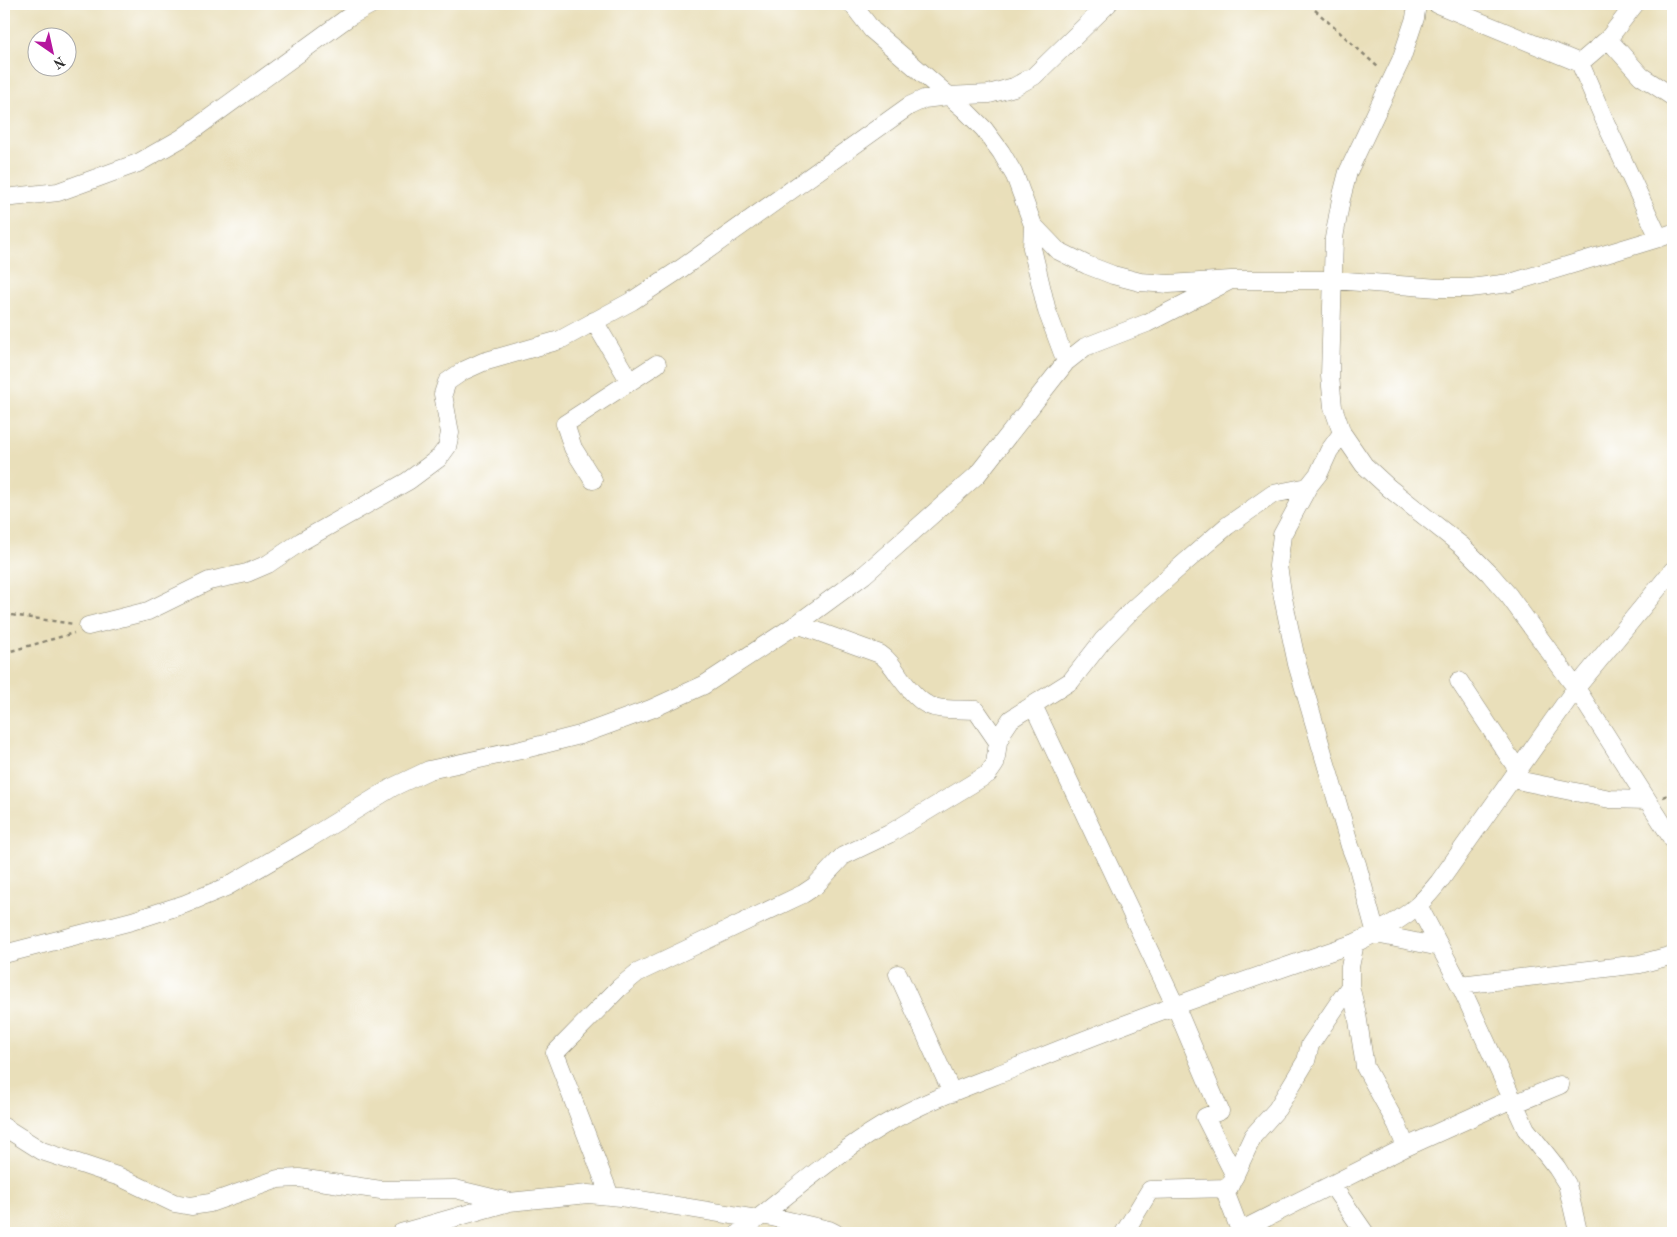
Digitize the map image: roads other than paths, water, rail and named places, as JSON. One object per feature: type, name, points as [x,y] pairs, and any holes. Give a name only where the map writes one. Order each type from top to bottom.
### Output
[{"type":"street","points":[[4,198],[58,192],[138,163],[182,138],[350,16],[372,4]]},
{"type":"street","points":[[852,4],[872,30],[984,129],[1015,176],[1033,225],[1032,248],[1046,311],[1066,362]]},
{"type":"street","points":[[88,626],[148,611],[209,581],[247,573],[268,564],[302,541],[408,481],[439,458],[447,447],[450,433],[442,394],[447,382],[463,371],[483,362],[560,340],[632,301],[682,268],[909,106],[924,100],[948,96],[989,94],[1014,87],[1034,76],[1108,4]]},
{"type":"street","points":[[1417,4],[1415,18],[1392,79],[1348,172],[1341,199],[1334,238],[1330,376],[1333,407],[1342,433],[1364,465],[1389,488],[1462,546],[1490,574],[1515,604],[1576,688],[1673,840]]},
{"type":"street","points":[[1033,225],[1057,250],[1087,265],[1113,275],[1140,282],[1169,284],[1231,280],[1334,280],[1438,288],[1470,288],[1510,282],[1666,236],[1606,126],[1580,63],[1437,4]]},
{"type":"street","points":[[1580,63],[1608,40],[1635,4]]},
{"type":"street","points":[[1608,40],[1641,76],[1673,97]]},
{"type":"street","points":[[4,954],[132,921],[185,904],[226,886],[310,838],[393,787],[429,770],[580,735],[651,709],[704,685],[797,624],[864,575],[977,474],[1066,362],[1085,347],[1147,323],[1231,280]]},
{"type":"street","points":[[594,321],[630,382]]},
{"type":"street","points":[[593,480],[573,448],[565,424],[657,364]]},
{"type":"street","points":[[1342,433],[1329,451],[1319,473],[1308,487],[1282,535],[1278,566],[1297,664],[1376,934]]},
{"type":"street","points":[[610,1196],[555,1053],[590,1020],[619,988],[637,973],[803,894],[814,886],[843,856],[888,834],[988,774],[995,764],[998,742],[1011,719],[1071,681],[1102,640],[1132,610],[1227,526],[1273,494],[1308,487]]},
{"type":"street","points":[[739,1233],[860,1141],[882,1126],[921,1106],[1175,1005],[1376,934],[1418,904],[1440,882],[1576,688],[1673,570]]},
{"type":"street","points":[[797,624],[880,654],[886,658],[913,695],[922,703],[934,708],[976,710],[998,742]]},
{"type":"street","points":[[1459,681],[1515,775],[1610,799],[1646,800]]},
{"type":"street","points":[[1033,705],[1175,1005],[1220,1111],[1205,1117],[1232,1182]]},
{"type":"street","points":[[1418,904],[1460,985],[1526,1129],[1567,1184],[1577,1227],[1576,1233]]},
{"type":"street","points":[[1376,934],[1440,947]]},
{"type":"street","points":[[1355,943],[1350,966],[1350,986],[1357,1014],[1365,1067],[1397,1125],[1406,1147]]},
{"type":"street","points":[[1460,985],[1640,964],[1673,955]]},
{"type":"street","points":[[898,974],[952,1093]]},
{"type":"street","points":[[1350,986],[1310,1046],[1306,1061],[1277,1109],[1253,1136],[1226,1194],[1240,1232],[1406,1147],[1513,1102],[1560,1085]]},
{"type":"street","points":[[4,1127],[42,1151],[120,1177],[174,1203],[191,1206],[210,1203],[278,1179],[299,1178],[381,1190],[454,1189],[509,1202]]},
{"type":"street","points":[[1124,1233],[1150,1190],[1232,1182]]},
{"type":"street","points":[[1332,1185],[1365,1233]]},
{"type":"street","points":[[401,1233],[509,1202],[588,1194],[760,1217],[836,1233]]}]
